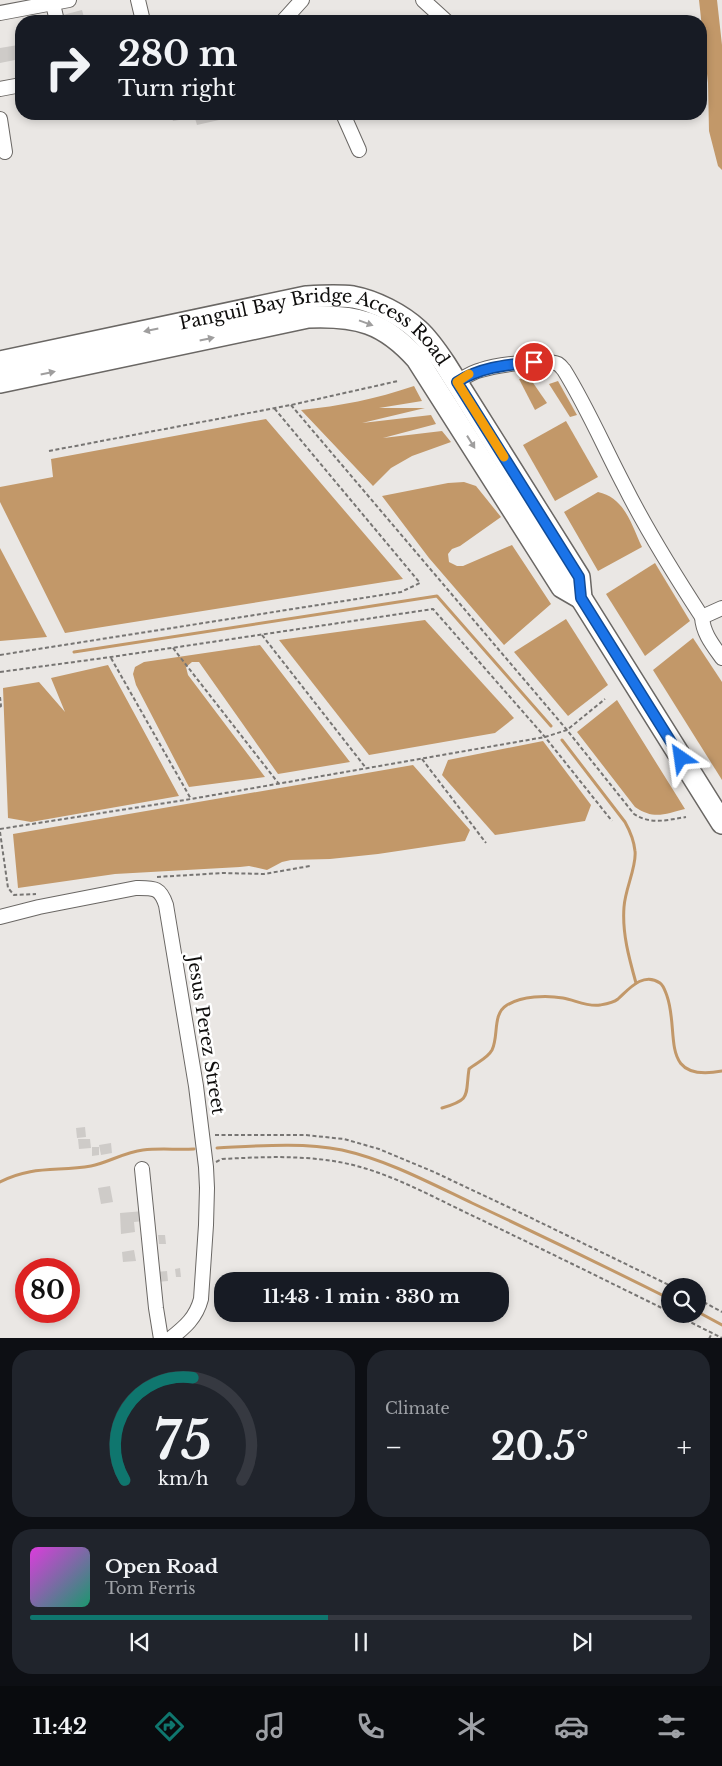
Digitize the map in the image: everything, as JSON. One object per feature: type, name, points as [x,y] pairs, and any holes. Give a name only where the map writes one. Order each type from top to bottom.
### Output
[{"type":"highway","name":"Panguil Bay Bridge Access Road","points":[[0,362],[306,297],[331,296],[354,298],[399,316],[417,329],[433,346],[457,382],[579,577],[581,598],[722,823]]},
{"type":"highway","name":"Panguil Bay Bridge Access Road","points":[[0,382],[308,317],[350,317],[370,324],[404,344],[417,359],[562,588],[581,598]]},
{"type":"street","points":[[0,13],[69,0]]},
{"type":"street","points":[[138,0],[142,15]]},
{"type":"street","points":[[424,0],[440,15]]},
{"type":"street","points":[[53,2],[56,15]]},
{"type":"street","points":[[289,15],[299,4]]},
{"type":"street","points":[[0,88],[15,86]]},
{"type":"street","points":[[0,120],[4,152]]},
{"type":"street","points":[[346,120],[360,150]]},
{"type":"street","points":[[457,382],[469,374],[492,367],[534,362],[558,364],[564,370],[652,537],[702,617],[702,626],[722,658]]},
{"type":"street","points":[[702,617],[722,608]]},
{"type":"street","name":"Jesus Perez Street","points":[[0,917],[39,907],[136,888],[158,890],[163,896],[196,1086],[206,1167],[206,1225],[201,1299],[195,1316],[170,1338]]},
{"type":"street","points":[[142,1169],[156,1308],[162,1338]]},
{"type":"path","points":[[49,451],[291,405],[398,381]]},
{"type":"path","points":[[291,405],[567,730],[634,814],[643,820],[652,822],[686,817]]},
{"type":"path","points":[[0,656],[400,592],[420,583],[274,408]]},
{"type":"path","points":[[0,672],[111,658],[433,609],[545,737],[612,821]]},
{"type":"path","points":[[262,635],[366,768]]},
{"type":"path","points":[[173,648],[279,784]]},
{"type":"path","points":[[111,658],[191,799]]},
{"type":"path","points":[[0,697],[0,707]]},
{"type":"path","points":[[37,894],[14,895],[8,888],[0,831],[545,737],[567,730],[605,699]]},
{"type":"path","points":[[422,758],[486,843]]},
{"type":"path","points":[[150,878],[264,874],[310,866]]},
{"type":"path","points":[[203,1133],[220,1136],[305,1134],[344,1139],[379,1149],[523,1214],[661,1281]]},
{"type":"path","points":[[206,1167],[222,1159],[264,1157],[304,1158],[339,1162],[372,1170],[460,1210],[661,1308]]},
{"type":"path","points":[[706,1304],[722,1312]]},
{"type":"path","points":[[692,1323],[722,1338]]},
{"type":"path","points":[[709,1338],[712,1333]]},
{"type":"shaded area","points":[[699,0],[717,0],[722,45],[722,170],[718,166],[709,131],[707,15],[701,15]]},
{"type":"shaded area","points":[[529,377],[547,403],[535,410],[519,379]]},
{"type":"shaded area","points":[[558,381],[577,415],[570,417],[549,384]]},
{"type":"shaded area","points":[[414,386],[422,401],[379,408],[425,408],[362,423],[431,415],[436,424],[383,438],[442,431],[451,442],[412,456],[391,468],[373,486],[301,410],[358,401]]},
{"type":"shaded area","points":[[266,419],[403,579],[65,633],[0,502],[0,487],[53,477],[51,459]]},
{"type":"shaded area","points":[[566,421],[598,477],[555,501],[523,445]]},
{"type":"shaded area","points":[[464,482],[476,486],[501,517],[460,546],[452,549],[448,554],[449,562],[457,566],[463,566],[512,545],[551,604],[504,645],[429,558],[382,496],[448,483]]},
{"type":"shaded area","points":[[598,492],[607,495],[621,506],[642,547],[598,571],[564,512]]},
{"type":"shaded area","points":[[0,548],[47,637],[0,641]]},
{"type":"shaded area","points":[[655,563],[690,621],[645,656],[606,594]]},
{"type":"shaded area","points":[[566,619],[608,685],[568,716],[514,652]]},
{"type":"shaded area","points":[[425,620],[514,718],[495,733],[369,755],[279,640]]},
{"type":"shaded area","points":[[693,638],[722,682],[722,780],[653,670]]},
{"type":"shaded area","points":[[260,645],[350,762],[278,774],[199,662],[192,662],[186,667],[188,675],[265,777],[189,787],[136,685],[133,674],[135,667],[144,662]]},
{"type":"shaded area","points":[[108,665],[179,796],[31,822],[8,818],[3,688],[39,682],[65,712],[51,678]]},
{"type":"shaded area","points":[[617,700],[685,809],[654,815],[635,807],[577,732]]},
{"type":"shaded area","points":[[543,741],[591,805],[585,821],[495,835],[442,775],[448,760]]},
{"type":"shaded area","points":[[413,765],[470,830],[465,841],[378,854],[330,859],[291,860],[282,862],[267,870],[249,866],[115,874],[18,888],[13,834]]},
{"type":"building","points":[[82,10],[83,15],[63,15]]},
{"type":"building","points":[[15,46],[15,60],[0,63],[0,48]]},
{"type":"building","points":[[196,120],[219,120],[197,125]]},
{"type":"building","points":[[85,1127],[86,1137],[77,1138],[76,1128]]},
{"type":"building","points":[[78,1139],[90,1139],[91,1148],[79,1149]]},
{"type":"building","points":[[111,1143],[112,1153],[101,1155],[99,1145]]},
{"type":"building","points":[[92,1147],[99,1147],[99,1155],[92,1156]]},
{"type":"building","points":[[110,1186],[113,1202],[101,1204],[98,1188]]},
{"type":"building","points":[[144,1211],[144,1221],[134,1222],[135,1232],[121,1234],[120,1213]]},
{"type":"building","points":[[158,1235],[165,1235],[166,1244],[159,1244]]},
{"type":"building","points":[[134,1250],[136,1261],[123,1262],[122,1252]]},
{"type":"building","points":[[180,1268],[181,1277],[176,1277],[175,1269]]},
{"type":"building","points":[[167,1271],[168,1281],[157,1282],[156,1272]]},
{"type":"waterway","points":[[74,652],[437,596],[551,726]]},
{"type":"waterway","points":[[562,740],[625,822],[633,840],[635,857],[625,900],[624,926],[636,983]]},
{"type":"waterway","points":[[442,1108],[463,1099],[467,1091],[469,1069],[485,1058],[492,1050],[499,1014],[507,1005],[527,998],[542,997],[563,998],[590,1005],[605,1004],[616,1000],[636,983],[648,979],[660,983],[665,990],[670,1010],[675,1052],[680,1062],[688,1070],[702,1073],[722,1071]]},
{"type":"waterway","points":[[217,1148],[280,1145],[311,1146],[359,1154],[424,1180],[661,1295]]},
{"type":"waterway","points":[[0,1182],[23,1173],[91,1166],[136,1151],[194,1149]]},
{"type":"waterway","points":[[706,1316],[722,1325]]},
{"type":"slow traffic","points":[[469,374],[457,382],[504,457]]},
{"type":"route","points":[[534,362],[480,370],[469,374],[457,382],[579,577],[581,598],[681,758]]}]
